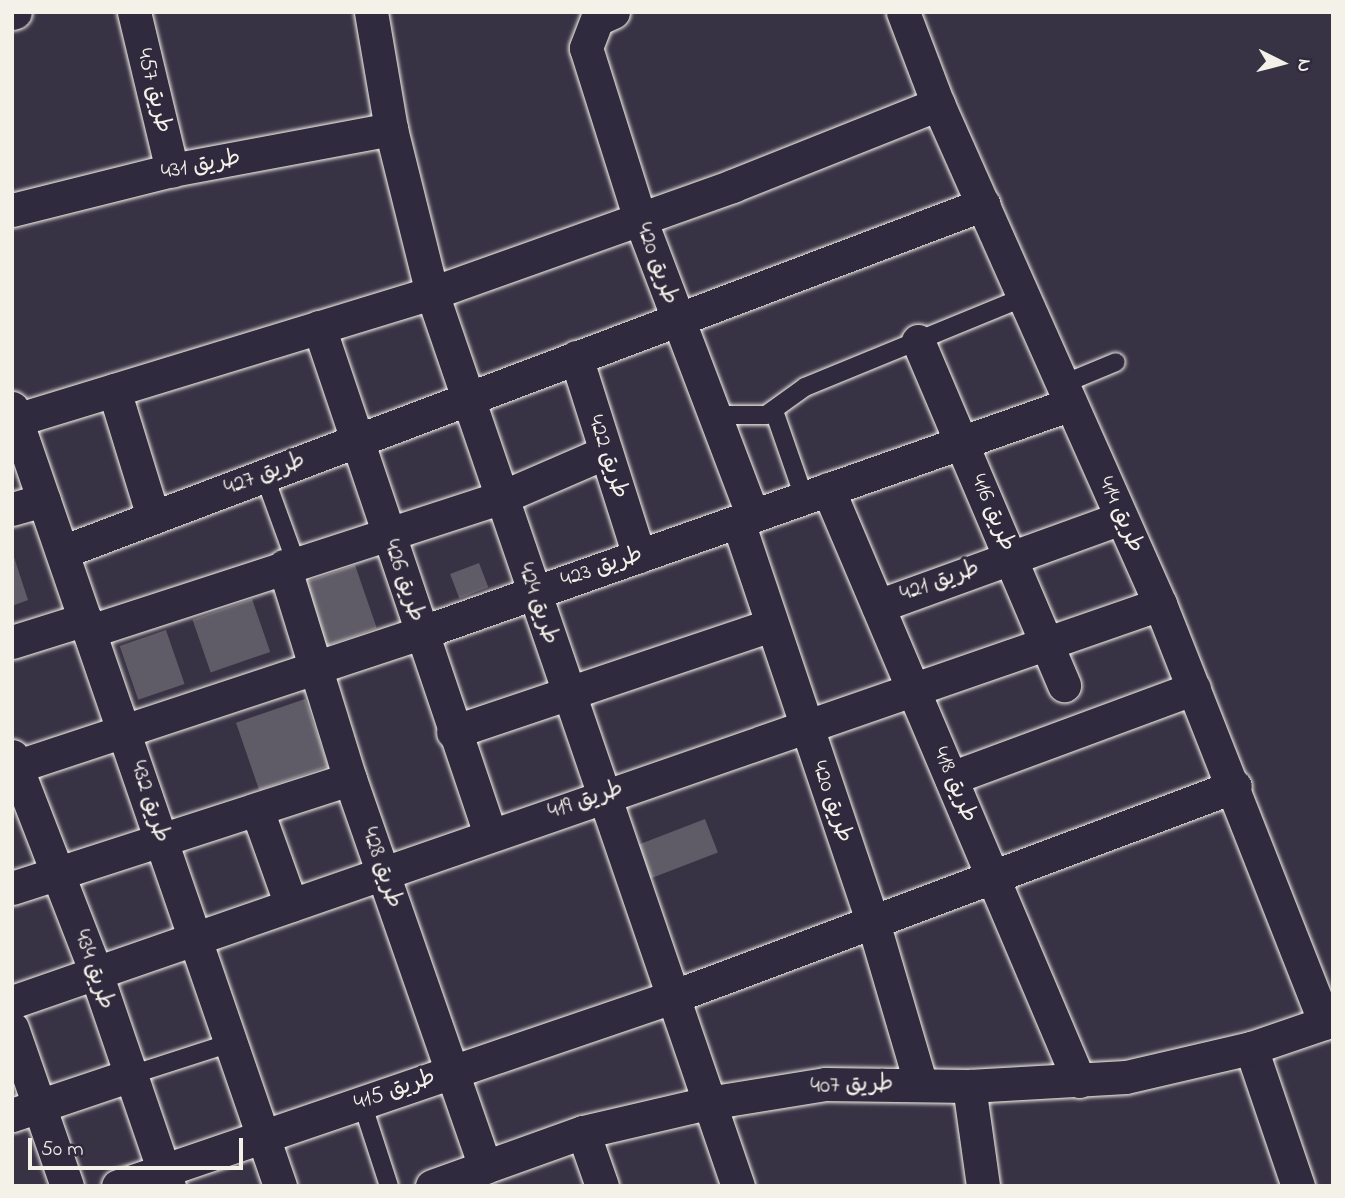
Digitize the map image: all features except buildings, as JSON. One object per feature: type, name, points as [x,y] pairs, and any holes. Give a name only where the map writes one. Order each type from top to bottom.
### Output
[{"type":"street","name":"طريق 457","points":[[134,12],[173,170]]},
{"type":"street","name":"طريق 424","points":[[370,12],[391,130],[432,293],[502,497],[531,592],[569,692],[738,1186]]},
{"type":"street","name":"طريق 420","points":[[613,12],[597,19],[589,31],[586,48],[639,216],[713,415],[745,519],[771,625],[873,922],[921,1085]]},
{"type":"street","name":"طريق 414","points":[[903,12],[938,104],[1160,604],[1329,1022]]},
{"type":"street","name":"طريق 432","points":[[280,1186],[194,939],[127,731],[14,414],[114,390],[432,293],[639,216],[732,186],[938,104]]},
{"type":"street","name":"طريق 431","points":[[12,210],[173,170],[391,130]]},
{"type":"street","name":"طريق 427","points":[[62,552],[984,204]]},
{"type":"street","name":"طريق 426","points":[[319,327],[453,732],[490,834]]},
{"type":"street","name":"طريق 416","points":[[918,341],[1064,685]]},
{"type":"street","name":"طريق 422","points":[[576,358],[639,556]]},
{"type":"street","points":[[114,390],[153,517]]},
{"type":"street","name":"طريق 423","points":[[13,764],[127,731],[316,668],[745,519],[962,442],[1066,394]]},
{"type":"street","points":[[12,642],[88,625],[387,534],[502,497],[606,452]]},
{"type":"street","name":"طريق 418","points":[[816,493],[877,606],[1079,1081]]},
{"type":"street","points":[[12,509],[44,500]]},
{"type":"street","name":"طريق 421","points":[[877,606],[1121,518]]},
{"type":"street","name":"طريق 428","points":[[290,565],[316,668],[350,779],[452,1072],[461,1178]]},
{"type":"street","name":"طريق 419","points":[[12,1002],[604,794],[915,693],[1160,604]]},
{"type":"street","points":[[453,732],[771,625]]},
{"type":"street","points":[[951,778],[1194,688]]},
{"type":"street","name":"طريق 434","points":[[13,764],[96,973],[128,1076],[166,1178]]},
{"type":"street","points":[[12,888],[162,843],[350,779]]},
{"type":"street","name":"طريق 415","points":[[118,1186],[166,1178],[262,1137],[672,997],[1235,786]]},
{"type":"street","points":[[257,810],[290,905]]},
{"type":"street","name":"طريق 407","points":[[461,1178],[583,1132],[708,1103],[825,1084],[969,1086],[1079,1081],[1171,1069],[1251,1048],[1329,1022]]},
{"type":"street","points":[[12,1028],[26,1110],[67,1186]]},
{"type":"street","points":[[1251,1048],[1298,1186]]},
{"type":"street","points":[[26,1110],[128,1076]]},
{"type":"street","points":[[969,1086],[983,1186]]},
{"type":"street","points":[[583,1132],[601,1186]]},
{"type":"lane","points":[[713,415],[759,416],[774,411],[805,387],[1024,297]]},
{"type":"lane","points":[[1066,394],[1116,362]]},
{"type":"lane","points":[[774,411],[816,493]]},
{"type":"lane","points":[[264,475],[290,565]]},
{"type":"lane","points":[[128,1076],[230,1044]]},
{"type":"lane","points":[[362,1103],[389,1186]]}]
